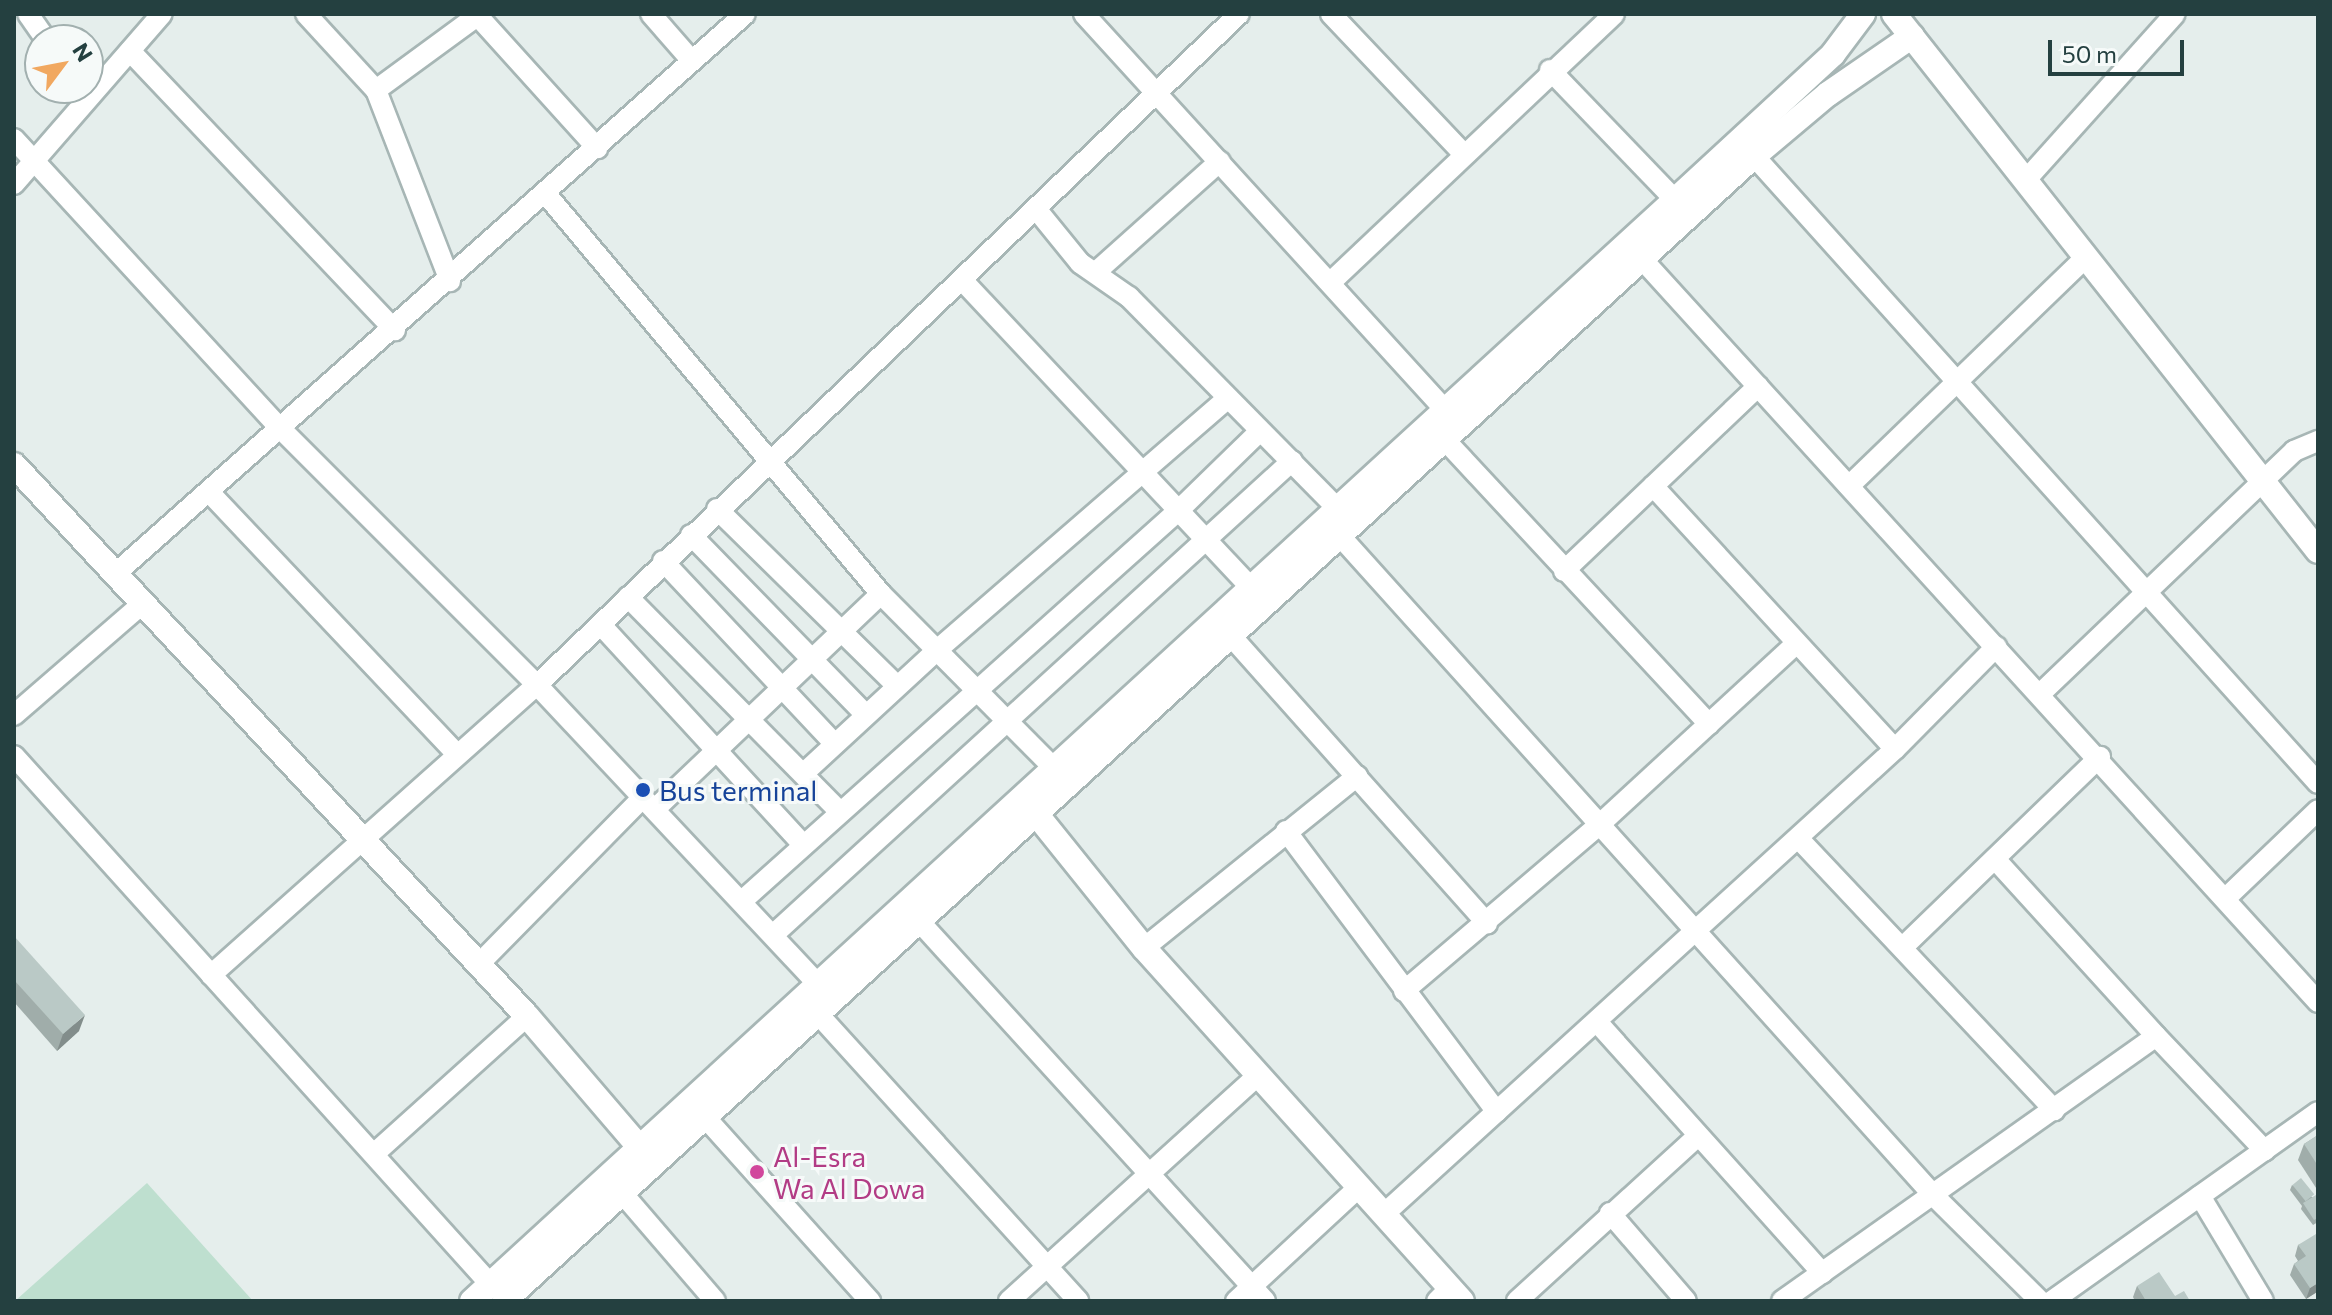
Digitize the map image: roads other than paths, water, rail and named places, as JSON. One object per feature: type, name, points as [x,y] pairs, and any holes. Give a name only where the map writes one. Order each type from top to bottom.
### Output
[{"type":"street","points":[[306,14],[376,90],[450,281]]},
{"type":"street","points":[[651,14],[692,61]]},
{"type":"street","points":[[114,575],[395,330],[745,14]]},
{"type":"street","points":[[1084,14],[1332,281],[1564,571],[1709,724]]},
{"type":"street","points":[[211,975],[361,836],[537,685],[766,461],[1037,210],[1239,14]]},
{"type":"street","points":[[1331,14],[1463,153]]},
{"type":"street","points":[[1332,281],[1550,70],[1614,14]]},
{"type":"street","points":[[472,1301],[497,1292],[623,1194],[646,1154],[704,1116],[811,996],[919,921],[1340,536],[1675,200],[1833,54],[1863,14]]},
{"type":"street","points":[[1894,14],[2318,551]]},
{"type":"street","points":[[2025,181],[2175,14]]},
{"type":"street","points":[[104,75],[130,51],[161,15]]},
{"type":"street","points":[[376,90],[476,15],[597,148]]},
{"type":"street","points":[[497,1292],[646,1154],[1043,774],[1336,507],[1450,425],[1754,156],[1828,94],[1912,36]]},
{"type":"street","points":[[130,51],[395,330]]},
{"type":"street","points":[[1550,70],[1675,200]]},
{"type":"street","points":[[14,184],[76,104]]},
{"type":"street","points":[[14,139],[282,430],[537,685],[742,901],[773,935],[811,996],[1078,1301]]},
{"type":"street","points":[[1754,156],[2144,596],[2318,783]]},
{"type":"street","points":[[1096,272],[1220,161]]},
{"type":"street","points":[[546,194],[766,461],[881,594],[1003,720],[1043,774],[1045,808],[1144,948],[1360,1186],[1450,1297]]},
{"type":"street","points":[[1037,210],[1065,248],[1129,297],[1336,507]]},
{"type":"street","points":[[1849,486],[1954,380],[2086,257]]},
{"type":"street","points":[[1641,258],[2100,757],[2318,1002]]},
{"type":"street","points":[[962,280],[1250,587]]},
{"type":"street","points":[[1564,571],[1758,386]]},
{"type":"street","points":[[804,773],[936,651],[1145,475],[1227,399]]},
{"type":"street","points":[[742,901],[973,690],[1179,510],[1260,431]]},
{"type":"street","points":[[2040,694],[2294,451],[2318,441]]},
{"type":"street","points":[[773,935],[1003,720],[1292,461]]},
{"type":"street","points":[[15,469],[527,1016],[646,1154]]},
{"type":"street","points":[[1653,486],[1895,749]]},
{"type":"street","points":[[210,493],[457,754]]},
{"type":"street","points":[[717,509],[897,686]]},
{"type":"street","points":[[691,535],[865,714]]},
{"type":"street","points":[[1340,536],[1934,1196],[2040,1301]]},
{"type":"street","points":[[663,561],[834,743]]},
{"type":"street","points":[[478,965],[649,803],[713,751],[881,594]]},
{"type":"street","points":[[628,597],[750,716],[840,812]]},
{"type":"street","points":[[14,715],[142,604]]},
{"type":"street","points":[[601,625],[713,751],[803,845]]},
{"type":"street","points":[[1231,636],[1487,923]]},
{"type":"street","points":[[1404,991],[1600,824],[1796,644]]},
{"type":"street","points":[[1384,1214],[1598,1023],[1895,749],[1996,647]]},
{"type":"street","points":[[14,756],[375,1153],[497,1292]]},
{"type":"street","points":[[1903,947],[2100,757]]},
{"type":"street","points":[[1144,948],[1357,776]]},
{"type":"street","points":[[2226,898],[2318,810]]},
{"type":"street","points":[[1286,831],[1497,1112]]},
{"type":"street","points":[[1798,838],[2054,1110]]},
{"type":"street","points":[[1995,859],[2265,1151]]},
{"type":"street","points":[[919,921],[1259,1294]]},
{"type":"street","points":[[375,1153],[527,1016]]},
{"type":"street","points":[[1598,1023],[1822,1273]]},
{"type":"street","points":[[1782,1301],[2156,1036]]},
{"type":"street","points":[[1009,1301],[1258,1075]]},
{"type":"street","points":[[2052,1301],[2318,1112]]},
{"type":"street","points":[[704,1116],[870,1301]]},
{"type":"street","points":[[1517,1301],[1698,1136]]},
{"type":"street","points":[[1236,1301],[1259,1294],[1360,1186]]},
{"type":"street","points":[[623,1194],[715,1301]]},
{"type":"street","points":[[2200,1196],[2263,1301]]},
{"type":"street","points":[[1610,1213],[1686,1301]]},
{"type":"place","name":"Bus terminal","points":[[643,790]]},
{"type":"place","name":"Al-Esra Wa Al Dowa","points":[[757,1172]]}]
